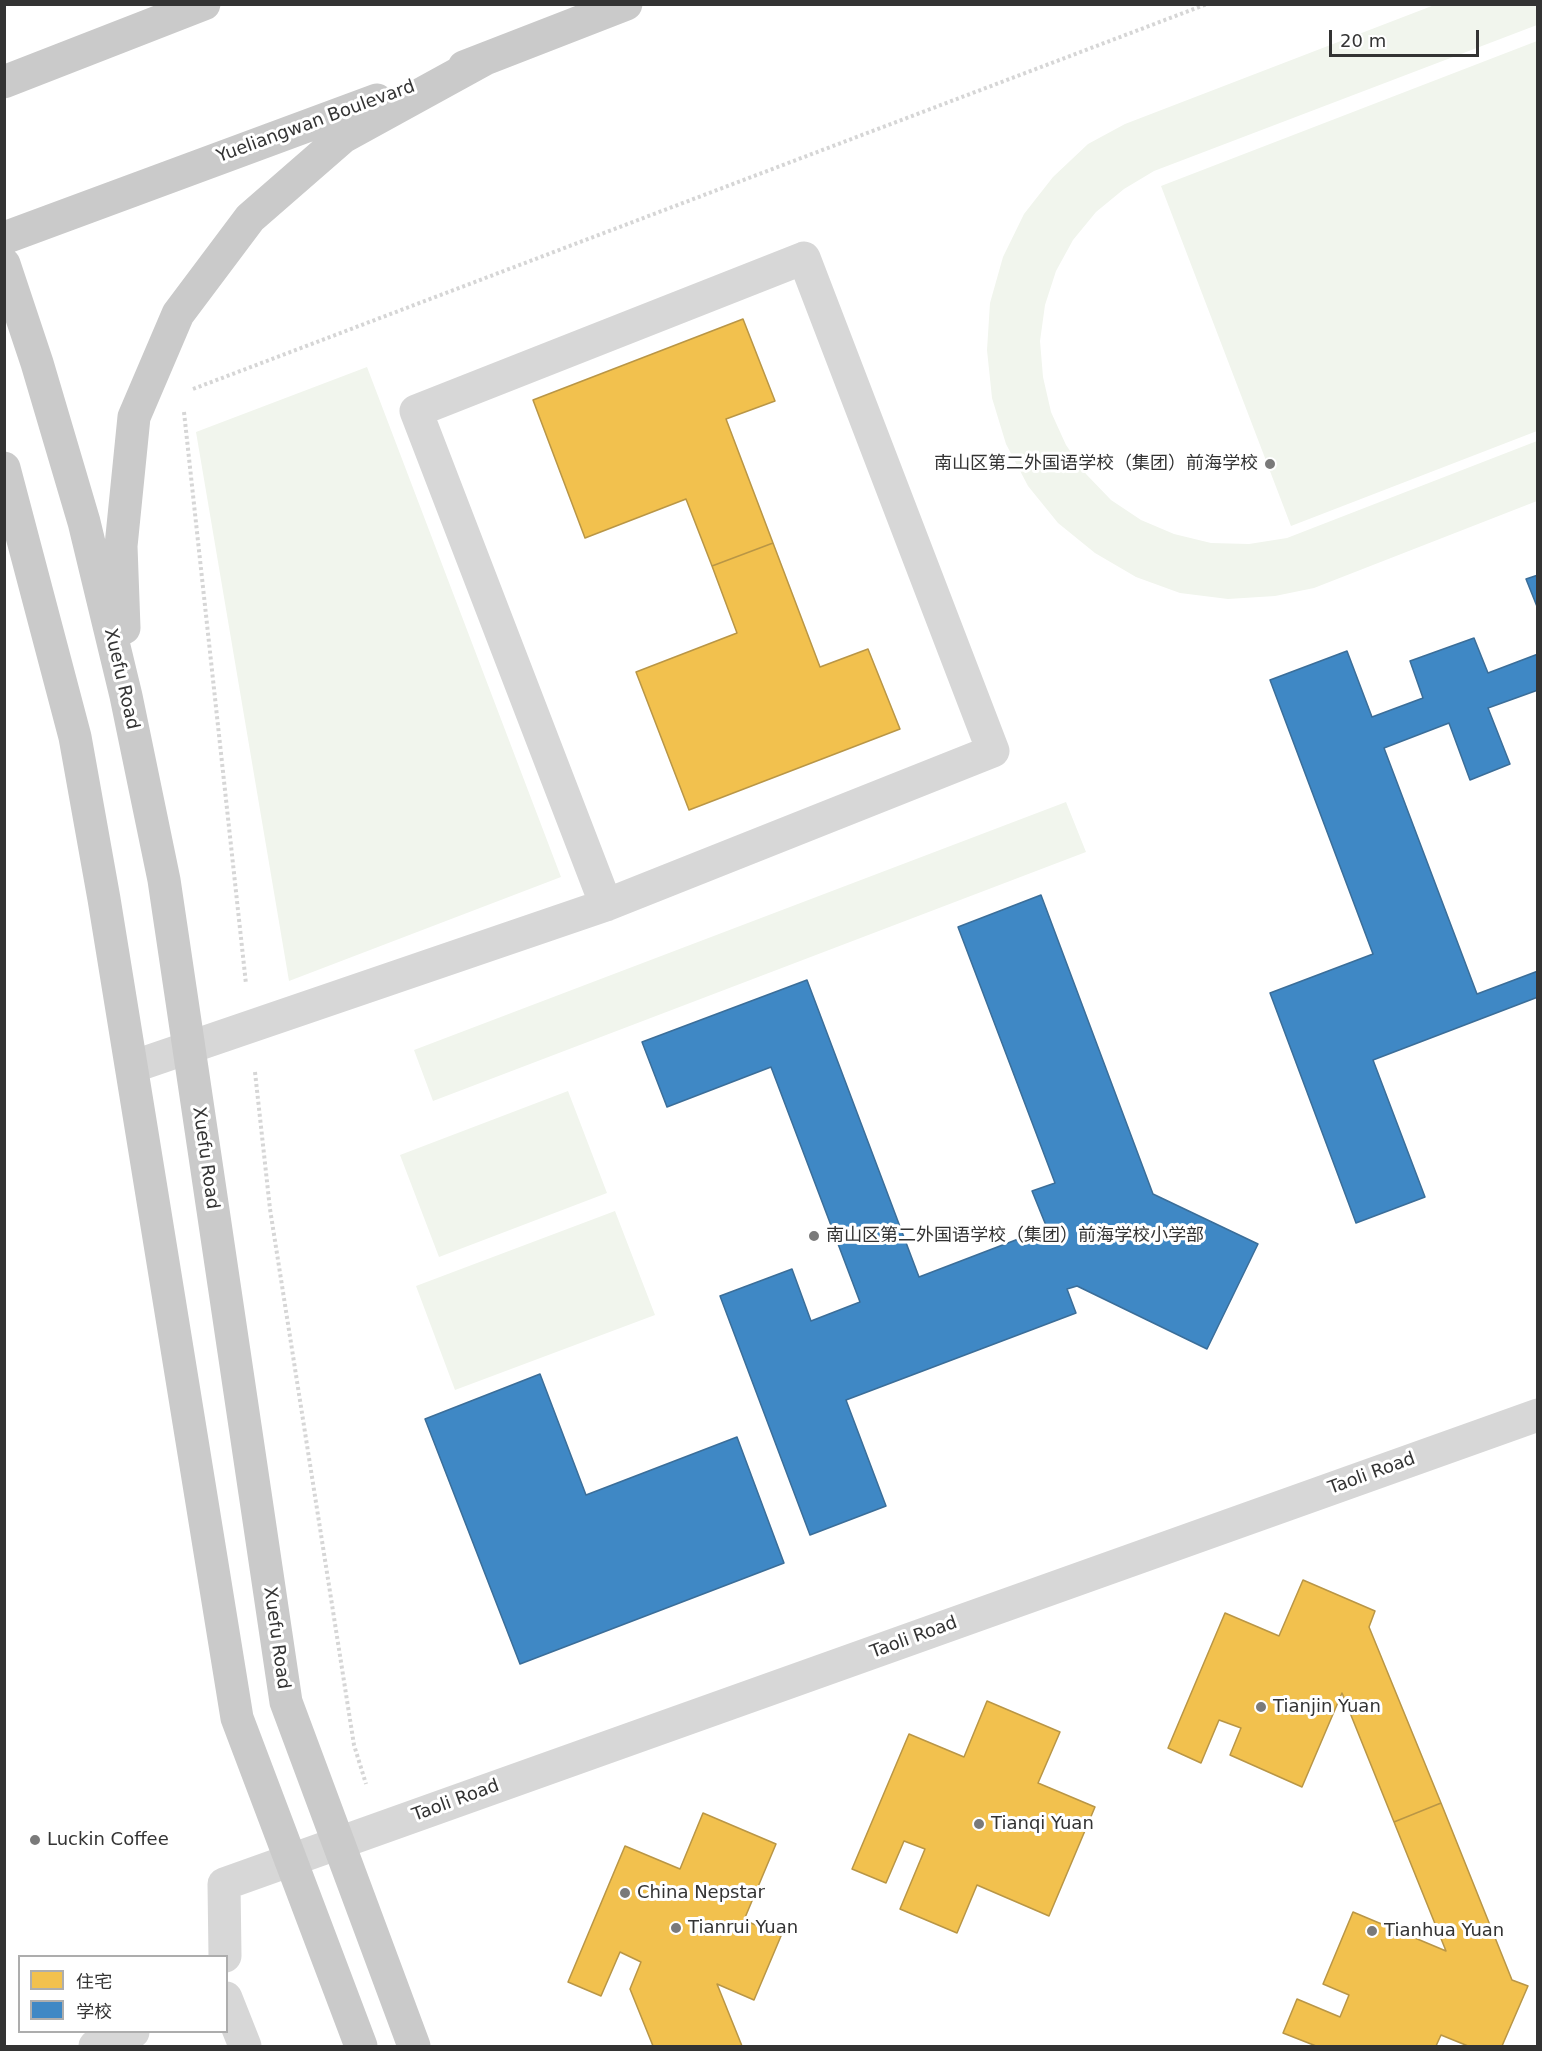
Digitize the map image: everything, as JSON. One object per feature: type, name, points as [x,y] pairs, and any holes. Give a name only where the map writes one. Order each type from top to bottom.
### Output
[{"type":"main road","points":[[4,81],[204,4]]},
{"type":"main road","name":"Yueliangwan Boulevard","points":[[4,238],[485,59],[626,4]]},
{"type":"main road","points":[[126,696],[122,546],[134,417],[178,314],[250,218],[343,137],[485,59]]},
{"type":"main road","name":"Xuefu Road","points":[[4,264],[37,363],[84,522],[126,696],[164,880],[286,1702],[414,2046]]},
{"type":"main road","points":[[4,468],[75,737],[132,1067],[237,1718],[361,2046]]},
{"type":"main road","points":[[4,528],[36,585]]},
{"type":"street","points":[[132,1067],[606,905],[993,751],[804,258],[416,411],[606,905]]},
{"type":"street","name":"Taoli Road","points":[[225,1955],[224,1884],[1538,1415]]},
{"type":"street","points":[[228,2003],[245,2046]]},
{"type":"street","points":[[95,2046],[128,2033]]},
{"type":"path","points":[[182,393],[1207,4]]},
{"type":"path","points":[[183,405],[270,1209],[354,1745],[378,1828]]},
{"type":"shaded area","points":[[1437,4],[1537,5],[1537,25],[1154,171],[1124,189],[1096,212],[1073,240],[1056,271],[1045,305],[1040,341],[1043,377],[1051,412],[1066,445],[1086,474],[1111,500],[1141,520],[1174,534],[1211,543],[1249,544],[1287,538],[1537,441],[1537,501],[1314,588],[1275,596],[1228,599],[1180,593],[1136,577],[1095,553],[1058,523],[1028,486],[1006,444],[992,398],[987,350],[990,303],[1003,257],[1024,214],[1053,177],[1088,144],[1125,124]]},
{"type":"shaded area","points":[[1537,41],[1537,431],[1291,526],[1161,186]]},
{"type":"shaded area","points":[[367,367],[561,877],[289,981],[196,432]]},
{"type":"shaded area","points":[[1066,802],[1086,852],[433,1101],[414,1050]]},
{"type":"shaded area","points":[[568,1091],[607,1193],[439,1257],[400,1155]]},
{"type":"shaded area","points":[[615,1211],[655,1315],[455,1390],[416,1286]]},
{"type":"building: 住宅","points":[[743,319],[775,401],[726,419],[773,543],[712,566],[686,499],[585,538],[533,400]]},
{"type":"building: 住宅","points":[[773,543],[820,667],[868,649],[900,729],[689,810],[636,672],[737,633],[712,566]]},
{"type":"building: 住宅","name":"Tianjin Yuan","points":[[1303,1580],[1375,1611],[1369,1627],[1441,1803],[1394,1822],[1342,1693],[1302,1787],[1230,1755],[1241,1728],[1219,1720],[1201,1763],[1168,1748],[1225,1613],[1279,1636]]},
{"type":"building: 住宅","name":"Tianqi Yuan","points":[[987,1701],[1060,1732],[1038,1783],[1095,1807],[1049,1916],[977,1885],[957,1933],[900,1909],[925,1849],[904,1841],[886,1883],[852,1869],[909,1734],[964,1757]]},
{"type":"building: 住宅","name":"Tianhua Yuan","points":[[1441,1803],[1512,1980],[1528,1986],[1502,2046],[1468,2046],[1441,2035],[1436,2046],[1316,2046],[1283,2033],[1297,1999],[1340,2017],[1349,1995],[1323,1984],[1353,1912],[1446,1951],[1394,1822]]},
{"type":"building: 住宅","name":"Tianrui Yuan","points":[[703,1813],[776,1844],[744,1920],[781,1936],[754,2000],[717,1984],[742,2046],[653,2046],[630,1989],[641,1962],[620,1952],[601,1996],[568,1982],[625,1846],[680,1869]]},
{"type":"building: 学校","points":[[1538,575],[1538,609],[1526,579]]},
{"type":"building: 学校","points":[[1474,638],[1488,673],[1538,654],[1538,690],[1488,708],[1510,764],[1470,780],[1449,723],[1384,748],[1477,994],[1538,971],[1538,997],[1373,1060],[1425,1197],[1356,1223],[1270,993],[1373,954],[1270,680],[1347,651],[1372,717],[1423,698],[1410,661]]},
{"type":"building: 学校","points":[[1041,895],[1153,1194],[1258,1244],[1207,1349],[1077,1286],[1067,1289],[1076,1313],[846,1400],[886,1506],[810,1535],[720,1296],[792,1269],[811,1321],[860,1302],[771,1067],[667,1107],[642,1042],[807,980],[919,1277],[1047,1228],[1032,1191],[1055,1183],[958,927]]},
{"type":"building: 学校","points":[[540,1374],[586,1495],[737,1437],[784,1563],[520,1664],[425,1419]]},
{"type":"place","name":"南山区第二外国语学校（集团）前海学校","points":[[1270,464]]},
{"type":"place","name":"南山区第二外国语学校（集团）前海学校小学部","points":[[814,1236]]},
{"type":"place","name":"Tianjin Yuan","points":[[1261,1707]]},
{"type":"place","name":"Tianqi Yuan","points":[[979,1824]]},
{"type":"place","name":"Luckin Coffee","points":[[35,1840]]},
{"type":"place","name":"China Nepstar","points":[[625,1893]]},
{"type":"place","name":"Tianrui Yuan","points":[[676,1928]]},
{"type":"place","name":"Tianhua Yuan","points":[[1372,1931]]}]
